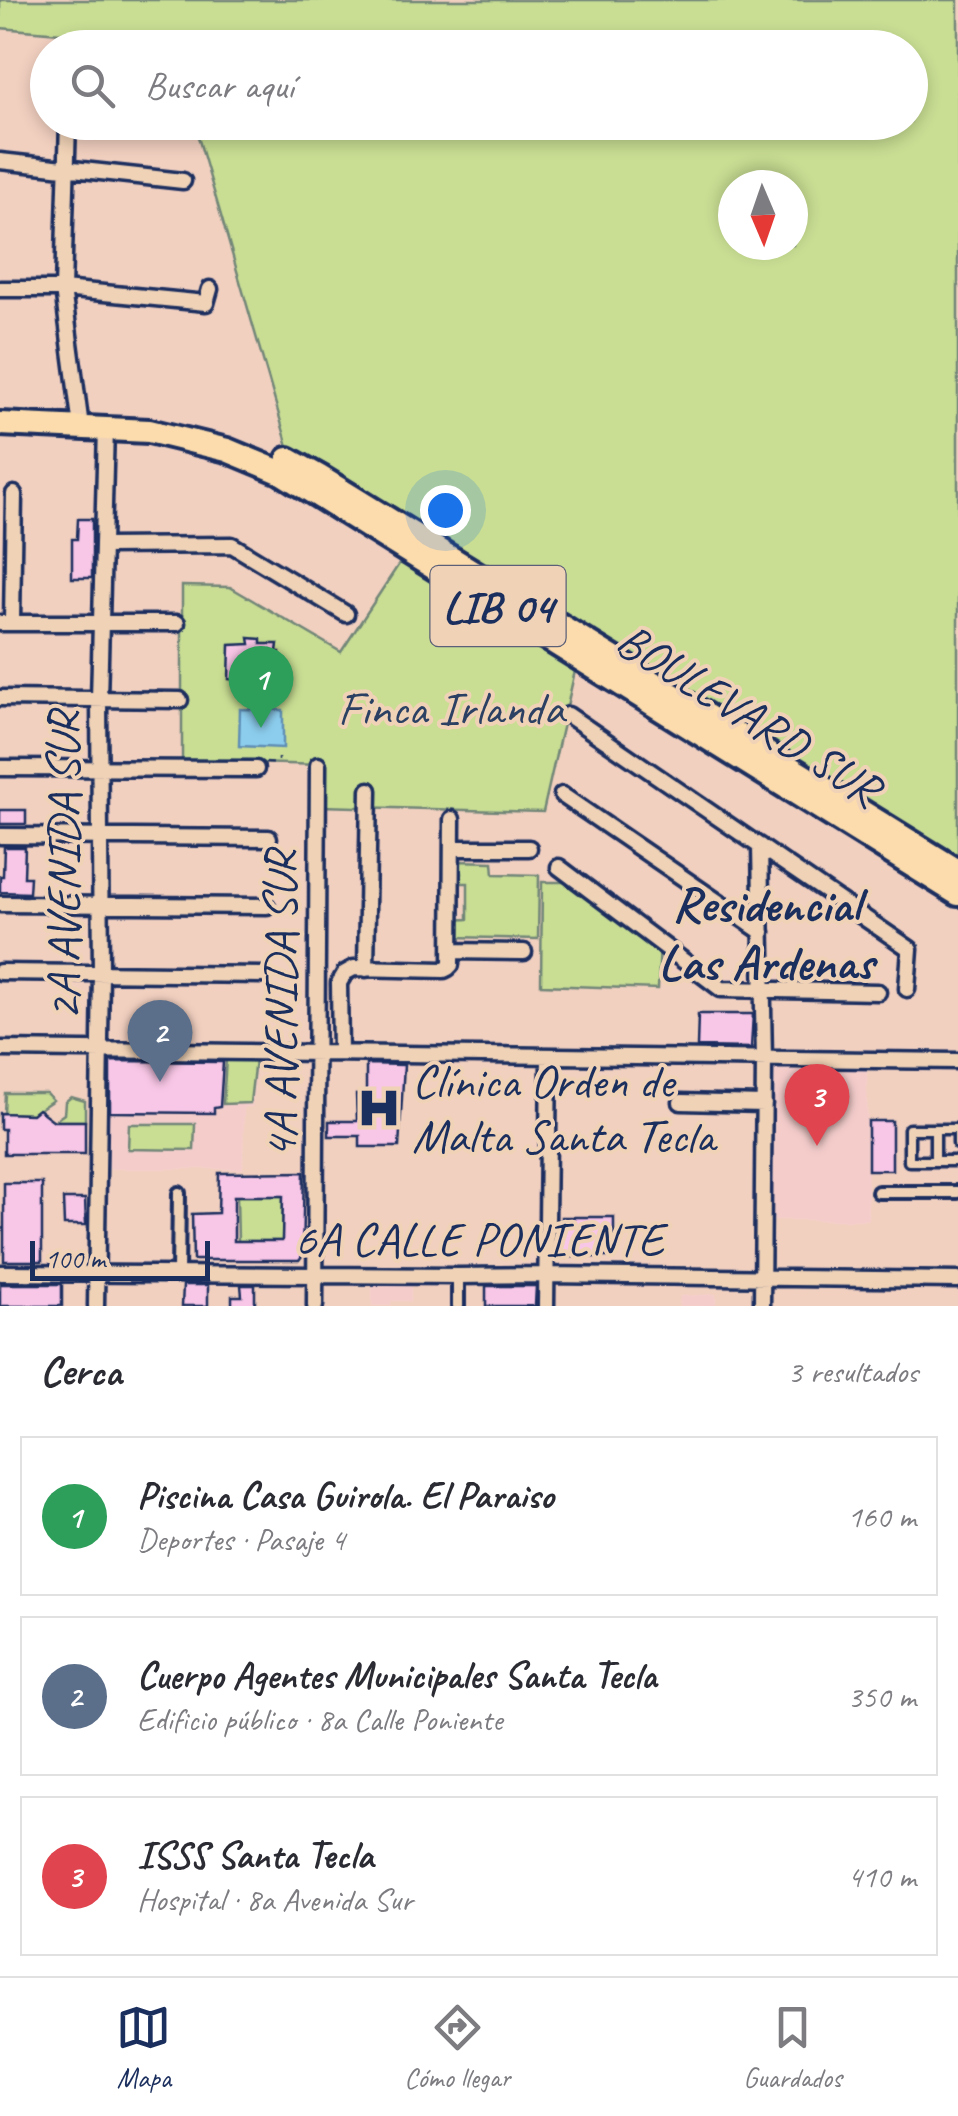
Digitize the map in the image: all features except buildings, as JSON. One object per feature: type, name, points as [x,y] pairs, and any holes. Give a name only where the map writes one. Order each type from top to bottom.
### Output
[{"type":"highway","name":"BOULEVARD SUR","points":[[0,411],[80,420],[206,443],[299,482],[958,894]]},
{"type":"highway","name":"BOULEVARD SUR","points":[[0,424],[134,416],[199,426],[295,463],[958,872]]},
{"type":"street","points":[[67,140],[63,290],[80,420]]},
{"type":"street","points":[[0,161],[183,182]]},
{"type":"street","points":[[0,289],[63,290],[206,303],[210,289]]},
{"type":"street","name":"2A AVENIDA SUR","points":[[96,1306],[106,427]]},
{"type":"street","points":[[14,494],[6,622],[176,623]]},
{"type":"street","points":[[104,546],[232,546],[346,614]]},
{"type":"street","points":[[0,698],[180,700]]},
{"type":"street","points":[[568,715],[910,948],[908,989]]},
{"type":"street","name":"4A AVENIDA SUR","points":[[316,1306],[318,764]]},
{"type":"street","points":[[0,768],[256,770]]},
{"type":"street","points":[[366,968],[369,790]]},
{"type":"street","points":[[562,795],[762,932]]},
{"type":"street","points":[[340,1052],[339,982],[349,970],[444,970],[451,964],[452,820]]},
{"type":"street","points":[[0,836],[269,838]]},
{"type":"street","points":[[760,846],[764,1060],[762,1306]]},
{"type":"street","points":[[452,848],[529,848]]},
{"type":"street","points":[[559,866],[721,988],[878,992]]},
{"type":"street","points":[[0,904],[267,906]]},
{"type":"street","points":[[451,951],[524,952]]},
{"type":"street","points":[[0,972],[264,975]]},
{"type":"street","points":[[0,1049],[958,1061]]},
{"type":"street","points":[[546,1306],[549,1057]]},
{"type":"street","points":[[681,1102],[764,1104]]},
{"type":"street","points":[[878,1192],[958,1192]]},
{"type":"street","points":[[178,1274],[179,1193]]},
{"type":"street","name":"6A CALLE PONIENTE","points":[[0,1273],[958,1280]]},
{"type":"street","points":[[458,1276],[458,1306]]},
{"type":"lane","points":[[958,1144],[958,1129],[909,1129],[909,1161],[958,1161]]},
{"type":"lane","points":[[935,1129],[935,1161]]},
{"type":"shaded area","points":[[223,1057],[257,1057],[252,1107],[244,1107],[243,1169],[98,1169],[99,1112],[214,1113],[214,1108],[220,1107]]},
{"type":"shaded area","points":[[767,1069],[867,1070],[868,1220],[764,1220]]},
{"type":"shaded area","points":[[372,1279],[411,1280],[411,1301],[372,1306]]},
{"type":"shaded area","points":[[716,1294],[716,1306],[679,1306],[680,1296]]},
{"type":"green space","points":[[0,0],[958,0],[958,860],[290,453],[199,140],[928,140],[928,30],[0,28]]},
{"type":"green space","name":"Finca Irlanda","points":[[403,558],[577,662],[543,812],[320,806],[322,765],[182,761],[182,586],[230,587],[341,652]]},
{"type":"green space","points":[[455,861],[493,862],[494,874],[539,875],[538,939],[453,937],[453,920],[468,919],[468,883],[454,883]]},
{"type":"green space","points":[[542,882],[574,882],[660,941],[658,989],[541,985]]},
{"type":"green space","points":[[226,1059],[255,1059],[250,1103],[223,1104]]},
{"type":"green space","points":[[5,1093],[46,1093],[53,1100],[32,1114],[4,1113]]},
{"type":"green space","points":[[71,1097],[85,1101],[85,1121],[54,1121],[64,1114],[65,1102]]},
{"type":"green space","points":[[129,1124],[195,1124],[194,1150],[128,1149]]},
{"type":"green space","points":[[237,1196],[283,1196],[282,1241],[238,1241]]},
{"type":"water","points":[[240,709],[283,710],[283,748],[239,746]]},
{"type":"place","name":"Piscina Casa Guirola. El Paraiso","points":[[261,728]]},
{"type":"place","name":"Cuerpo Agentes Municipales Santa Tecla","points":[[160,1082]]},
{"type":"place","name":"Clínica Orden de Malta Santa Tecla","points":[[379,1108]]},
{"type":"place","name":"ISSS Santa Tecla","points":[[817,1146]]},
{"type":"district","name":"Residencial Las Ardenas","points":[[766,932]]}]
